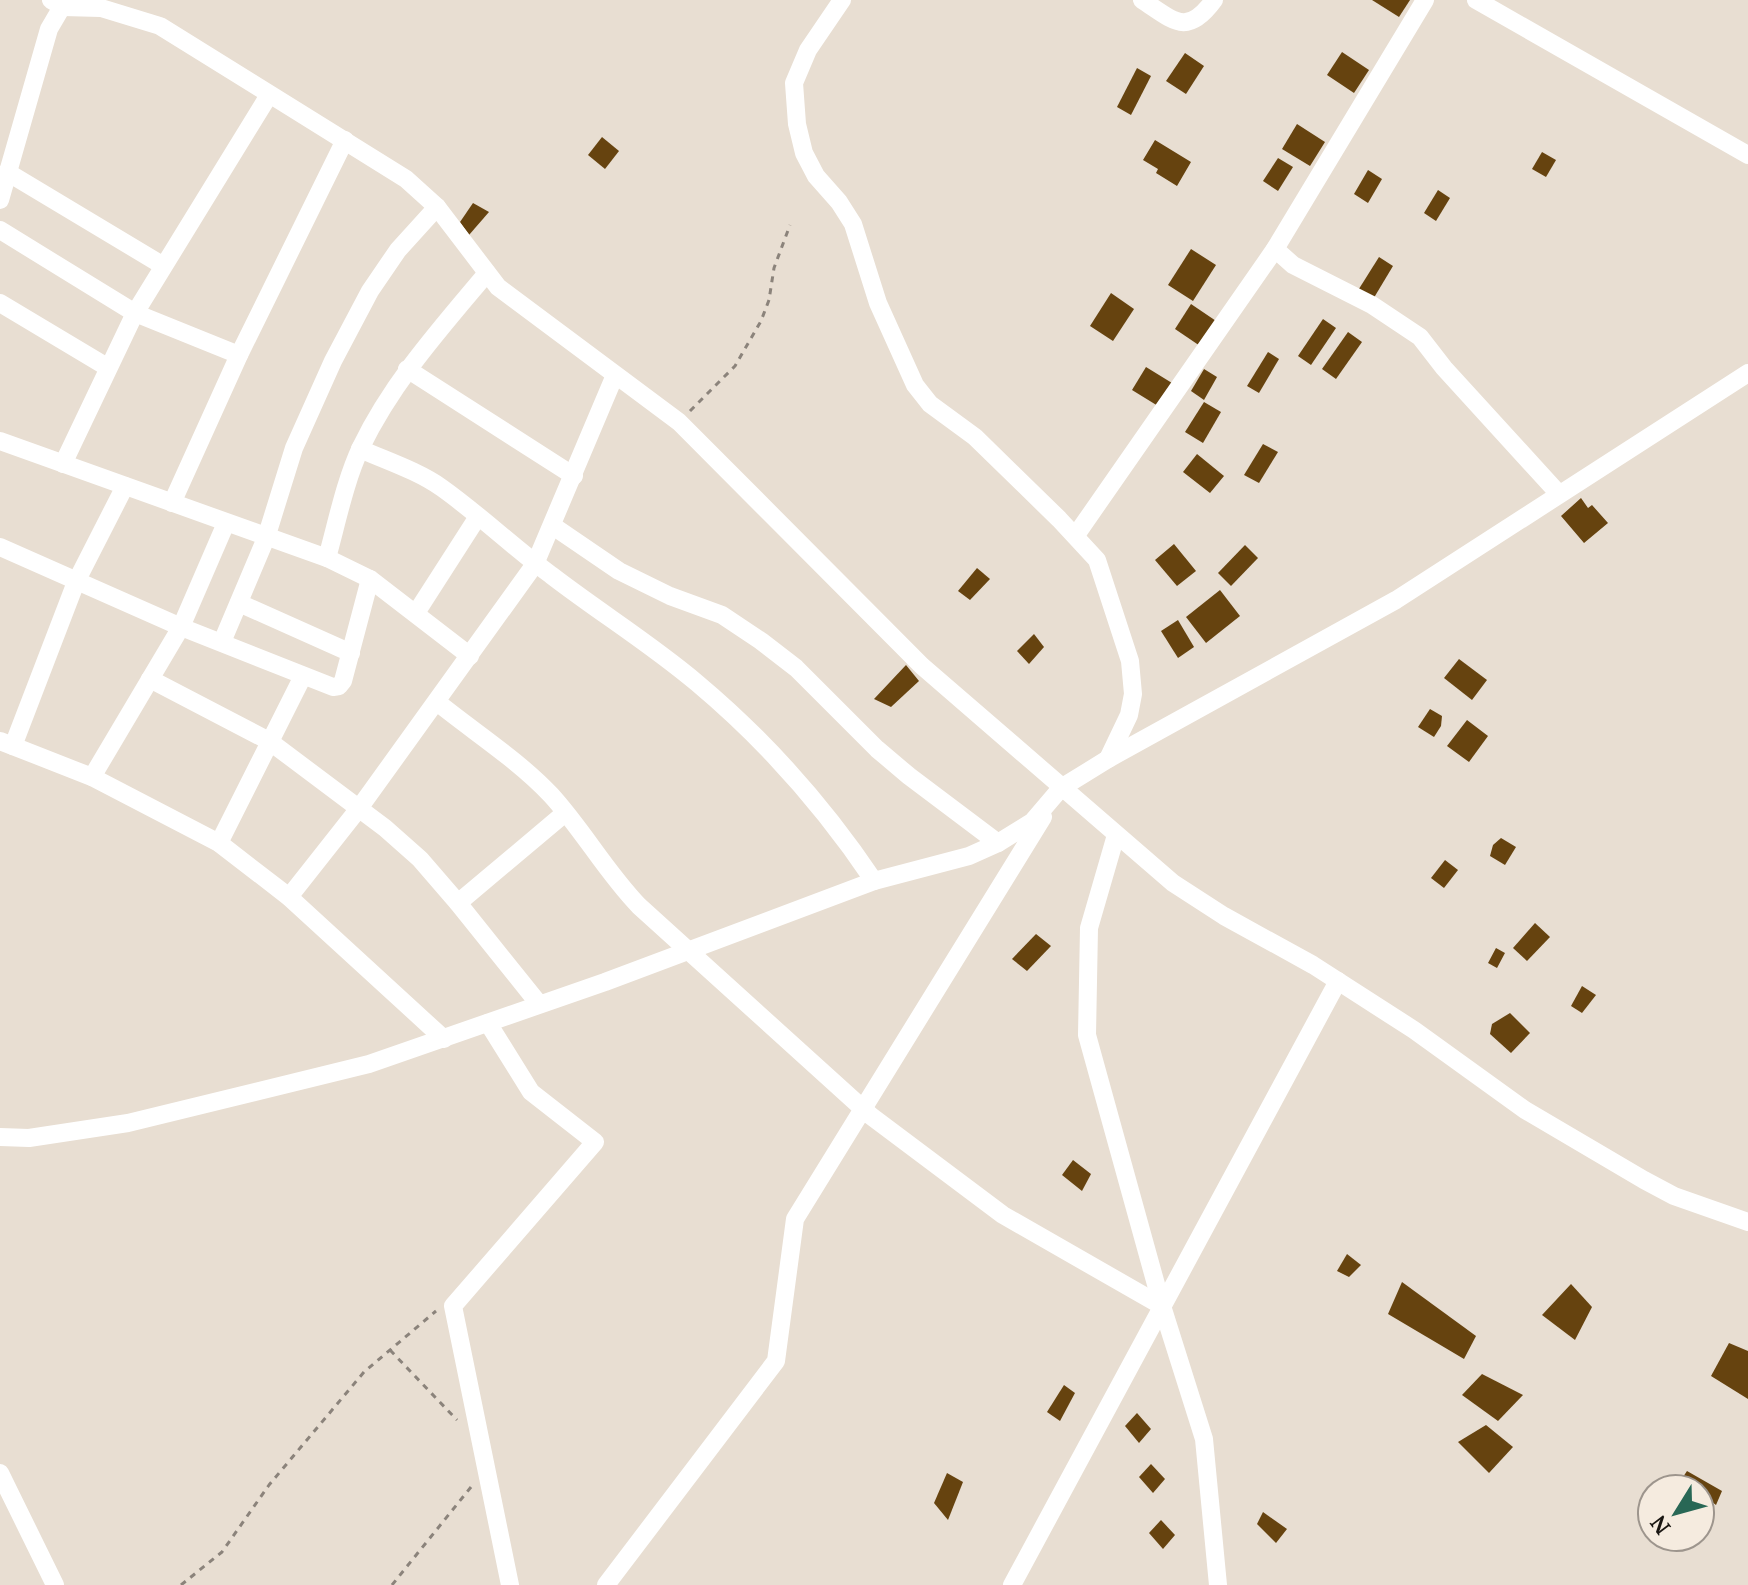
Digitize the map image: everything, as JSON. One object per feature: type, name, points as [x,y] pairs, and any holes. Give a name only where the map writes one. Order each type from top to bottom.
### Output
[{"type":"street","points":[[842,0],[808,50],[794,83],[797,124],[804,153],[816,176],[853,224],[878,303],[915,385],[930,404],[975,437],[1076,535],[1097,560],[1130,661],[1133,694],[1129,715],[1108,759]]},
{"type":"street","points":[[1142,0],[1176,22],[1185,24],[1192,23],[1214,0]]},
{"type":"street","points":[[1076,535],[1275,249],[1425,0]]},
{"type":"street","points":[[1476,0],[1748,155]]},
{"type":"street","points":[[0,200],[49,29],[60,2],[101,8],[160,26],[406,179],[437,207],[487,273],[512,298],[679,422],[922,666],[1173,883],[1414,1030],[1525,1110],[1674,1196],[1748,1222]]},
{"type":"street","points":[[63,464],[135,313],[269,95]]},
{"type":"street","points":[[0,129],[18,137]]},
{"type":"street","points":[[172,503],[239,355],[345,140]]},
{"type":"street","points":[[7,172],[162,265]]},
{"type":"street","points":[[222,642],[266,538],[294,448],[333,361],[398,250],[437,207]]},
{"type":"street","points":[[0,230],[135,313],[239,355]]},
{"type":"street","points":[[1275,249],[1293,265],[1372,305],[1420,337],[1444,368],[1559,494]]},
{"type":"street","points":[[327,558],[360,449],[407,369],[487,273]]},
{"type":"street","points":[[0,303],[107,367]]},
{"type":"street","points":[[407,369],[574,476]]},
{"type":"street","points":[[0,1137],[29,1138],[128,1123],[369,1064],[687,952],[874,881],[969,856],[1032,822],[1061,788],[1396,600],[1748,373]]},
{"type":"street","points":[[289,897],[360,807],[535,564],[615,375]]},
{"type":"street","points":[[0,441],[327,558],[370,579],[470,656]]},
{"type":"street","points":[[360,449],[442,487],[535,564],[697,683],[759,740],[842,833],[874,881]]},
{"type":"street","points":[[125,486],[76,582],[6,744],[92,777],[219,843],[289,897],[444,1039]]},
{"type":"street","points":[[416,613],[477,518]]},
{"type":"street","points":[[92,777],[181,627],[226,523]]},
{"type":"street","points":[[553,526],[619,571],[670,596],[722,615],[761,641],[796,668],[887,758],[998,843]]},
{"type":"street","points":[[0,547],[181,627],[326,685],[339,686],[343,681],[370,579]]},
{"type":"street","points":[[239,603],[351,653]]},
{"type":"street","points":[[219,843],[303,676]]},
{"type":"street","points":[[150,679],[269,741],[360,807],[420,859],[539,1004]]},
{"type":"street","points":[[437,702],[536,780],[565,813],[615,882],[687,952],[863,1109],[1003,1215],[1162,1306]]},
{"type":"street","points":[[606,1585],[776,1361],[795,1219],[1061,788]]},
{"type":"street","points":[[458,903],[565,813]]},
{"type":"street","points":[[1116,835],[1089,928],[1087,1035],[1162,1306],[1204,1439],[1218,1585]]},
{"type":"street","points":[[1012,1585],[1338,981]]},
{"type":"street","points":[[488,1023],[531,1092],[595,1142],[453,1306],[510,1585]]},
{"type":"street","points":[[0,1473],[55,1585]]},
{"type":"path","points":[[679,422],[735,366],[761,321],[769,300],[774,268],[790,225]]},
{"type":"path","points":[[181,1585],[222,1552],[269,1485],[364,1372],[441,1306],[453,1306]]},
{"type":"path","points":[[389,1350],[461,1424]]},
{"type":"path","points":[[392,1585],[486,1469]]},
{"type":"building","points":[[1372,0],[1410,0],[1399,17]]},
{"type":"building","points":[[1342,52],[1369,70],[1354,93],[1327,75]]},
{"type":"building","points":[[1185,53],[1204,66],[1186,94],[1166,81]]},
{"type":"building","points":[[1137,68],[1151,76],[1131,115],[1117,107]]},
{"type":"building","points":[[1297,124],[1325,142],[1310,166],[1282,149]]},
{"type":"building","points":[[602,137],[619,151],[605,169],[588,155]]},
{"type":"building","points":[[1155,140],[1191,162],[1177,186],[1156,173],[1158,169],[1143,160]]},
{"type":"building","points":[[1542,152],[1556,160],[1546,177],[1532,169]]},
{"type":"building","points":[[1278,158],[1293,167],[1278,191],[1263,181]]},
{"type":"building","points":[[1368,170],[1382,179],[1368,203],[1354,194]]},
{"type":"building","points":[[1438,190],[1450,198],[1436,221],[1424,213]]},
{"type":"building","points":[[473,203],[489,212],[469,235],[460,222]]},
{"type":"building","points":[[1191,249],[1216,265],[1193,301],[1168,285]]},
{"type":"building","points":[[1379,257],[1393,266],[1372,301],[1357,292]]},
{"type":"building","points":[[1111,293],[1134,309],[1113,341],[1090,326]]},
{"type":"building","points":[[1191,304],[1222,325],[1206,350],[1175,329]]},
{"type":"building","points":[[1323,319],[1336,328],[1311,365],[1298,356]]},
{"type":"building","points":[[1348,332],[1362,342],[1336,379],[1322,369]]},
{"type":"building","points":[[1268,352],[1279,359],[1259,393],[1247,386]]},
{"type":"building","points":[[1146,367],[1172,383],[1158,406],[1132,390]]},
{"type":"building","points":[[1204,369],[1217,377],[1204,400],[1191,391]]},
{"type":"building","points":[[1204,402],[1221,412],[1203,443],[1185,432]]},
{"type":"building","points":[[1263,444],[1278,452],[1259,483],[1244,475]]},
{"type":"building","points":[[1197,454],[1224,476],[1210,493],[1183,472]]},
{"type":"building","points":[[1581,498],[1588,508],[1592,505],[1608,523],[1584,543],[1561,516]]},
{"type":"building","points":[[1174,544],[1196,571],[1177,586],[1155,560]]},
{"type":"building","points":[[1245,545],[1258,558],[1231,586],[1218,573]]},
{"type":"building","points":[[977,568],[990,579],[970,600],[958,591]]},
{"type":"building","points":[[1220,590],[1240,616],[1206,643],[1186,617]]},
{"type":"building","points":[[1178,620],[1194,647],[1178,658],[1161,631]]},
{"type":"building","points":[[1034,634],[1044,647],[1029,664],[1017,651]]},
{"type":"building","points":[[1459,659],[1487,680],[1472,700],[1444,678]]},
{"type":"building","points":[[906,665],[919,681],[891,707],[874,699]]},
{"type":"building","points":[[1430,709],[1442,716],[1441,726],[1434,737],[1418,727]]},
{"type":"building","points":[[1467,720],[1488,736],[1469,762],[1447,746]]},
{"type":"building","points":[[1501,838],[1516,847],[1505,865],[1490,856],[1493,845]]},
{"type":"building","points":[[1445,860],[1458,870],[1444,888],[1431,878]]},
{"type":"building","points":[[1535,923],[1550,937],[1527,961],[1513,948]]},
{"type":"building","points":[[1036,934],[1051,946],[1027,971],[1012,959]]},
{"type":"building","points":[[1496,948],[1505,953],[1497,968],[1488,963]]},
{"type":"building","points":[[1582,986],[1596,995],[1582,1013],[1571,1006]]},
{"type":"building","points":[[1510,1013],[1530,1033],[1511,1053],[1490,1034],[1492,1024]]},
{"type":"building","points":[[1073,1160],[1091,1174],[1082,1191],[1062,1175]]},
{"type":"building","points":[[1347,1254],[1361,1265],[1349,1277],[1337,1271]]},
{"type":"building","points":[[1402,1282],[1476,1336],[1464,1359],[1388,1314]]},
{"type":"building","points":[[1571,1284],[1592,1307],[1575,1340],[1542,1315]]},
{"type":"building","points":[[1729,1343],[1748,1351],[1748,1399],[1711,1376]]},
{"type":"building","points":[[1482,1374],[1523,1395],[1498,1421],[1462,1395]]},
{"type":"building","points":[[1064,1385],[1075,1393],[1060,1421],[1047,1412]]},
{"type":"building","points":[[1137,1413],[1151,1429],[1139,1443],[1125,1426]]},
{"type":"building","points":[[1486,1425],[1513,1447],[1489,1473],[1458,1442]]},
{"type":"building","points":[[1151,1464],[1165,1479],[1153,1493],[1139,1477]]},
{"type":"building","points":[[947,1473],[963,1482],[948,1520],[934,1503]]},
{"type":"building","points":[[1716,1488],[1722,1491],[1716,1505]]},
{"type":"building","points":[[1263,1512],[1287,1529],[1276,1543],[1257,1524]]},
{"type":"building","points":[[1161,1520],[1175,1535],[1163,1549],[1149,1533]]}]
